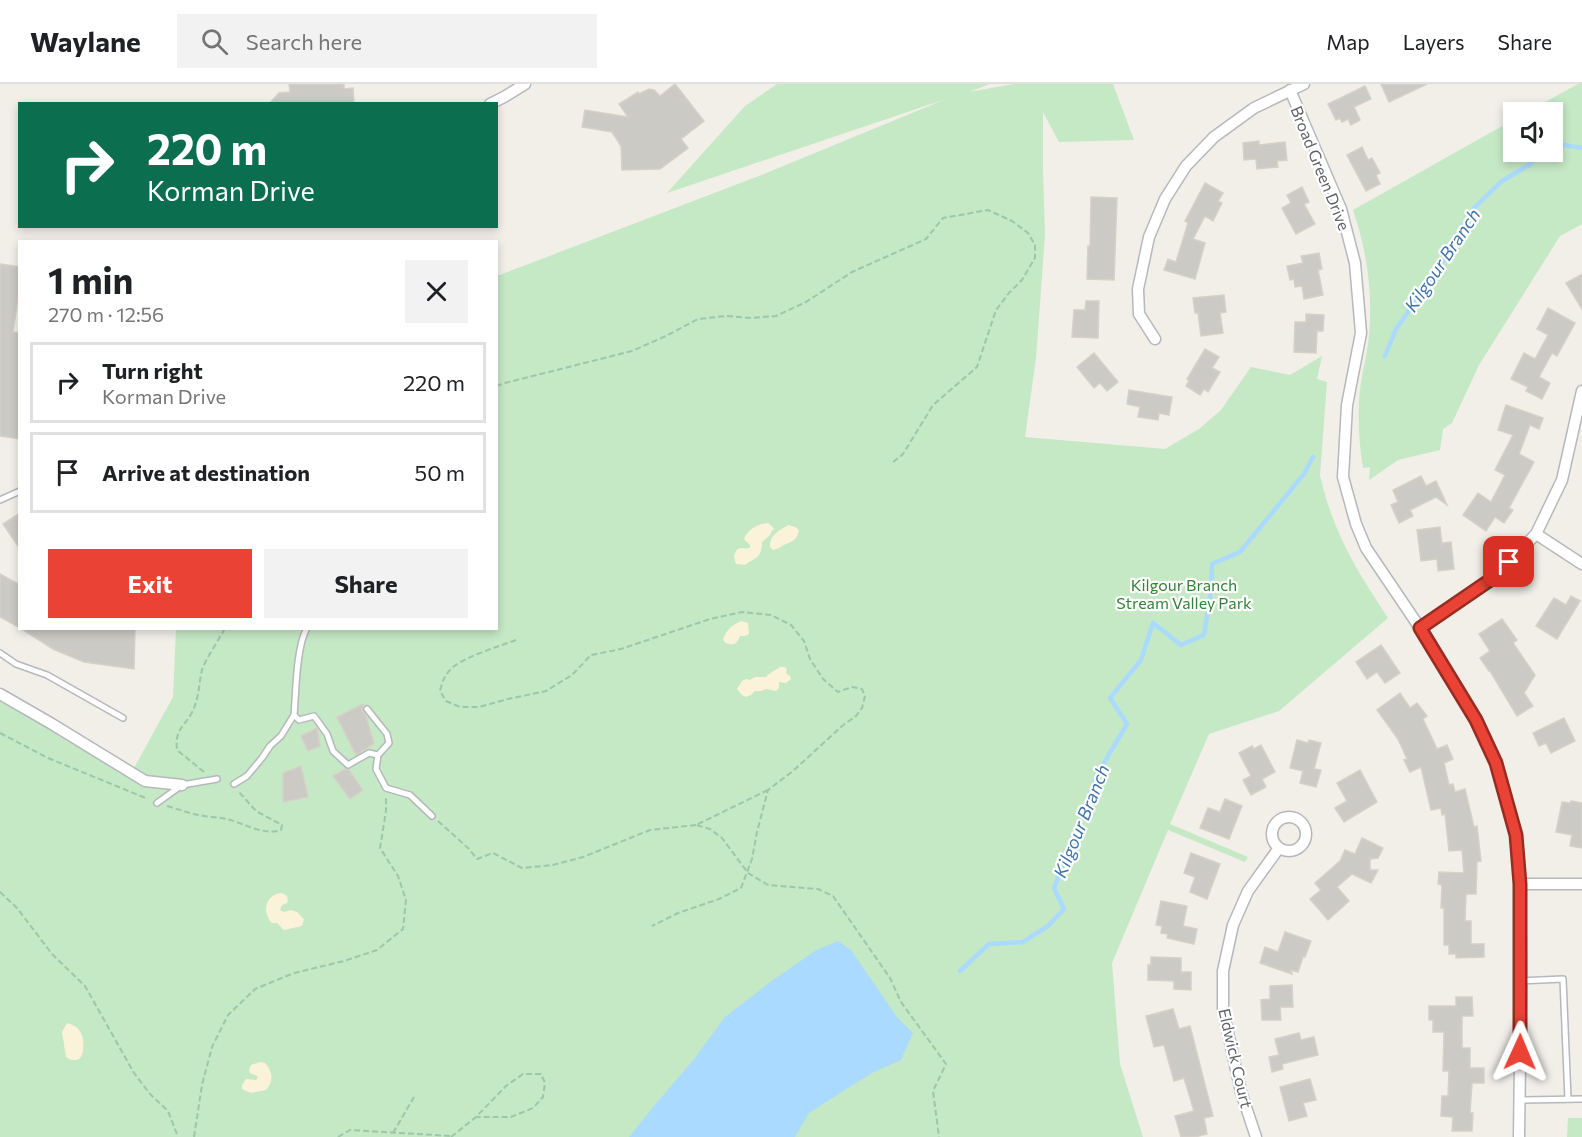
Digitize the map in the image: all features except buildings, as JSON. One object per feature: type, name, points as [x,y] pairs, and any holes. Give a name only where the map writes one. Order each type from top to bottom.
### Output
[{"type":"street","points":[[494,102],[525,84]]},
{"type":"street","points":[[1155,339],[1139,314],[1138,289],[1149,237],[1165,199],[1186,166],[1214,136],[1254,108],[1304,84]]},
{"type":"street","name":"Broad Green Drive","points":[[1290,90],[1341,209],[1355,263],[1361,333],[1347,405],[1343,477],[1356,524],[1366,548],[1420,628],[1476,720],[1496,763],[1516,835],[1520,884],[1521,981],[1519,1137]]},
{"type":"street","points":[[1420,628],[1496,576],[1536,534],[1562,480],[1582,391]]},
{"type":"street","points":[[1536,534],[1582,564]]},
{"type":"street","points":[[0,694],[145,782],[182,785]]},
{"type":"street","name":"Eldwick Court","points":[[1256,1137],[1241,1092],[1223,1010],[1223,971],[1233,925],[1248,891],[1279,848]]},
{"type":"street","points":[[1520,884],[1582,884]]},
{"type":"lane","points":[[0,500],[18,492]]},
{"type":"lane","points":[[234,784],[247,776],[270,746],[281,736],[294,715],[300,654],[306,630]]},
{"type":"lane","points":[[0,653],[15,664],[47,675],[123,718]]},
{"type":"lane","points":[[367,709],[387,734],[389,743],[378,755],[376,769],[386,788],[410,795],[432,816]]},
{"type":"lane","points":[[294,715],[299,720],[314,716],[327,734],[333,751],[348,765],[369,753],[378,755]]},
{"type":"lane","points":[[158,803],[182,785],[217,779]]},
{"type":"lane","points":[[1521,981],[1563,979],[1568,1099]]},
{"type":"lane","points":[[1520,1100],[1582,1099]]},
{"type":"path","points":[[498,385],[632,351],[698,319],[726,316],[751,318],[776,316],[806,302],[852,272],[926,239],[943,218],[988,210],[1012,221],[1028,232],[1035,245],[1035,258],[1022,280],[996,310],[977,368],[933,405],[903,454],[892,464]]},
{"type":"path","points":[[432,816],[477,859],[493,853],[522,868],[553,865],[583,857],[650,831],[696,825],[768,789],[793,771],[856,716],[862,708],[865,696],[862,689],[852,687],[838,692],[823,679],[810,659],[804,641],[791,625],[771,615],[742,612],[710,619],[621,649],[591,655],[572,675],[546,691],[479,707],[460,707],[446,701],[440,691],[443,678],[451,667],[516,640]]},
{"type":"path","points":[[217,779],[208,775],[177,750],[175,739],[193,711],[202,670],[224,630]]},
{"type":"path","points":[[0,733],[48,758],[158,803],[197,815],[224,818],[258,829],[274,832],[281,830],[282,825],[256,811],[234,784]]},
{"type":"path","points":[[194,1137],[202,1085],[212,1047],[228,1015],[255,989],[294,973],[377,950],[403,929],[406,900],[398,876],[380,848],[386,811],[386,788]]},
{"type":"path","points":[[652,926],[741,888],[752,859],[756,832],[768,789]]},
{"type":"path","points":[[696,825],[710,829],[723,838],[747,873],[768,885],[818,888],[833,896],[890,978],[901,1002],[946,1064],[933,1091],[939,1137]]},
{"type":"path","points":[[0,892],[17,908],[52,954],[85,986],[134,1073],[150,1094],[168,1111],[178,1137]]},
{"type":"path","points":[[338,1137],[350,1130],[451,1136],[476,1116],[506,1086],[523,1074],[541,1074],[545,1083],[543,1097],[533,1108],[511,1117],[476,1116]]},
{"type":"path","points":[[393,1133],[414,1097]]},
{"type":"green space","name":"Kilgour Branch Stream Valley Park","points":[[777,84],[990,84],[969,92],[1014,84],[1113,84],[1134,140],[1059,142],[1043,112],[1045,235],[1036,358],[1025,437],[1165,449],[1199,429],[1221,410],[1251,367],[1290,375],[1322,356],[1317,379],[1327,382],[1320,475],[1325,496],[1347,550],[1388,618],[1279,711],[1209,734],[1170,824],[1248,857],[1245,862],[1168,830],[1112,963],[1120,1064],[1143,1137],[0,1137],[0,689],[134,768],[173,697],[176,630],[498,630],[498,276],[764,174],[946,99],[667,193],[745,106]]},
{"type":"green space","points":[[1582,84],[1582,224],[1560,236],[1479,365],[1452,423],[1443,429],[1440,450],[1398,460],[1369,480],[1370,467],[1363,468],[1359,419],[1360,390],[1369,336],[1369,288],[1362,241],[1353,210],[1503,126],[1503,162],[1563,162],[1563,102],[1545,102]]},
{"type":"green space","points":[[1568,1118],[1582,1118],[1582,1137],[1567,1137]]},
{"type":"sand","points":[[768,523],[774,528],[762,542],[760,554],[745,565],[736,564],[734,557],[736,550],[750,548],[744,539],[748,532]]},
{"type":"sand","points":[[789,525],[799,531],[796,538],[773,550],[770,543],[773,536]]},
{"type":"sand","points":[[741,621],[748,623],[749,634],[740,636],[735,644],[726,643],[723,640],[726,633]]},
{"type":"sand","points":[[780,667],[787,669],[786,673],[791,679],[786,683],[779,682],[779,688],[776,691],[766,689],[755,691],[746,697],[737,689],[742,681],[755,677],[766,677]]},
{"type":"sand","points":[[282,893],[287,896],[288,901],[282,905],[280,910],[297,912],[304,919],[302,926],[284,930],[277,923],[272,923],[267,913],[267,904],[272,896]]},
{"type":"sand","points":[[67,1023],[75,1026],[82,1036],[83,1053],[77,1060],[66,1057],[62,1032]]},
{"type":"sand","points":[[265,1063],[270,1070],[269,1087],[266,1090],[251,1093],[242,1089],[246,1079],[256,1080],[258,1077],[249,1070],[251,1065]]},
{"type":"water","points":[[838,941],[851,950],[897,1017],[913,1033],[901,1060],[872,1073],[809,1113],[795,1137],[629,1137],[694,1059],[725,1017],[815,951]]},
{"type":"waterway","name":"Kilgour Branch","points":[[1563,145],[1582,148]]},
{"type":"waterway","name":"Kilgour Branch","points":[[1385,356],[1396,329],[1436,272],[1475,207],[1502,181],[1532,162]]},
{"type":"waterway","name":"Kilgour Branch","points":[[960,971],[989,944],[1023,942],[1048,926],[1064,909],[1054,888],[1098,773],[1127,724],[1110,698],[1141,660],[1153,623],[1181,645],[1204,635],[1211,591],[1212,564],[1240,552],[1304,474],[1313,457]]},
{"type":"route","points":[[1509,562],[1496,576],[1420,628],[1476,720],[1496,763],[1516,835],[1520,884],[1520,1052]]}]
